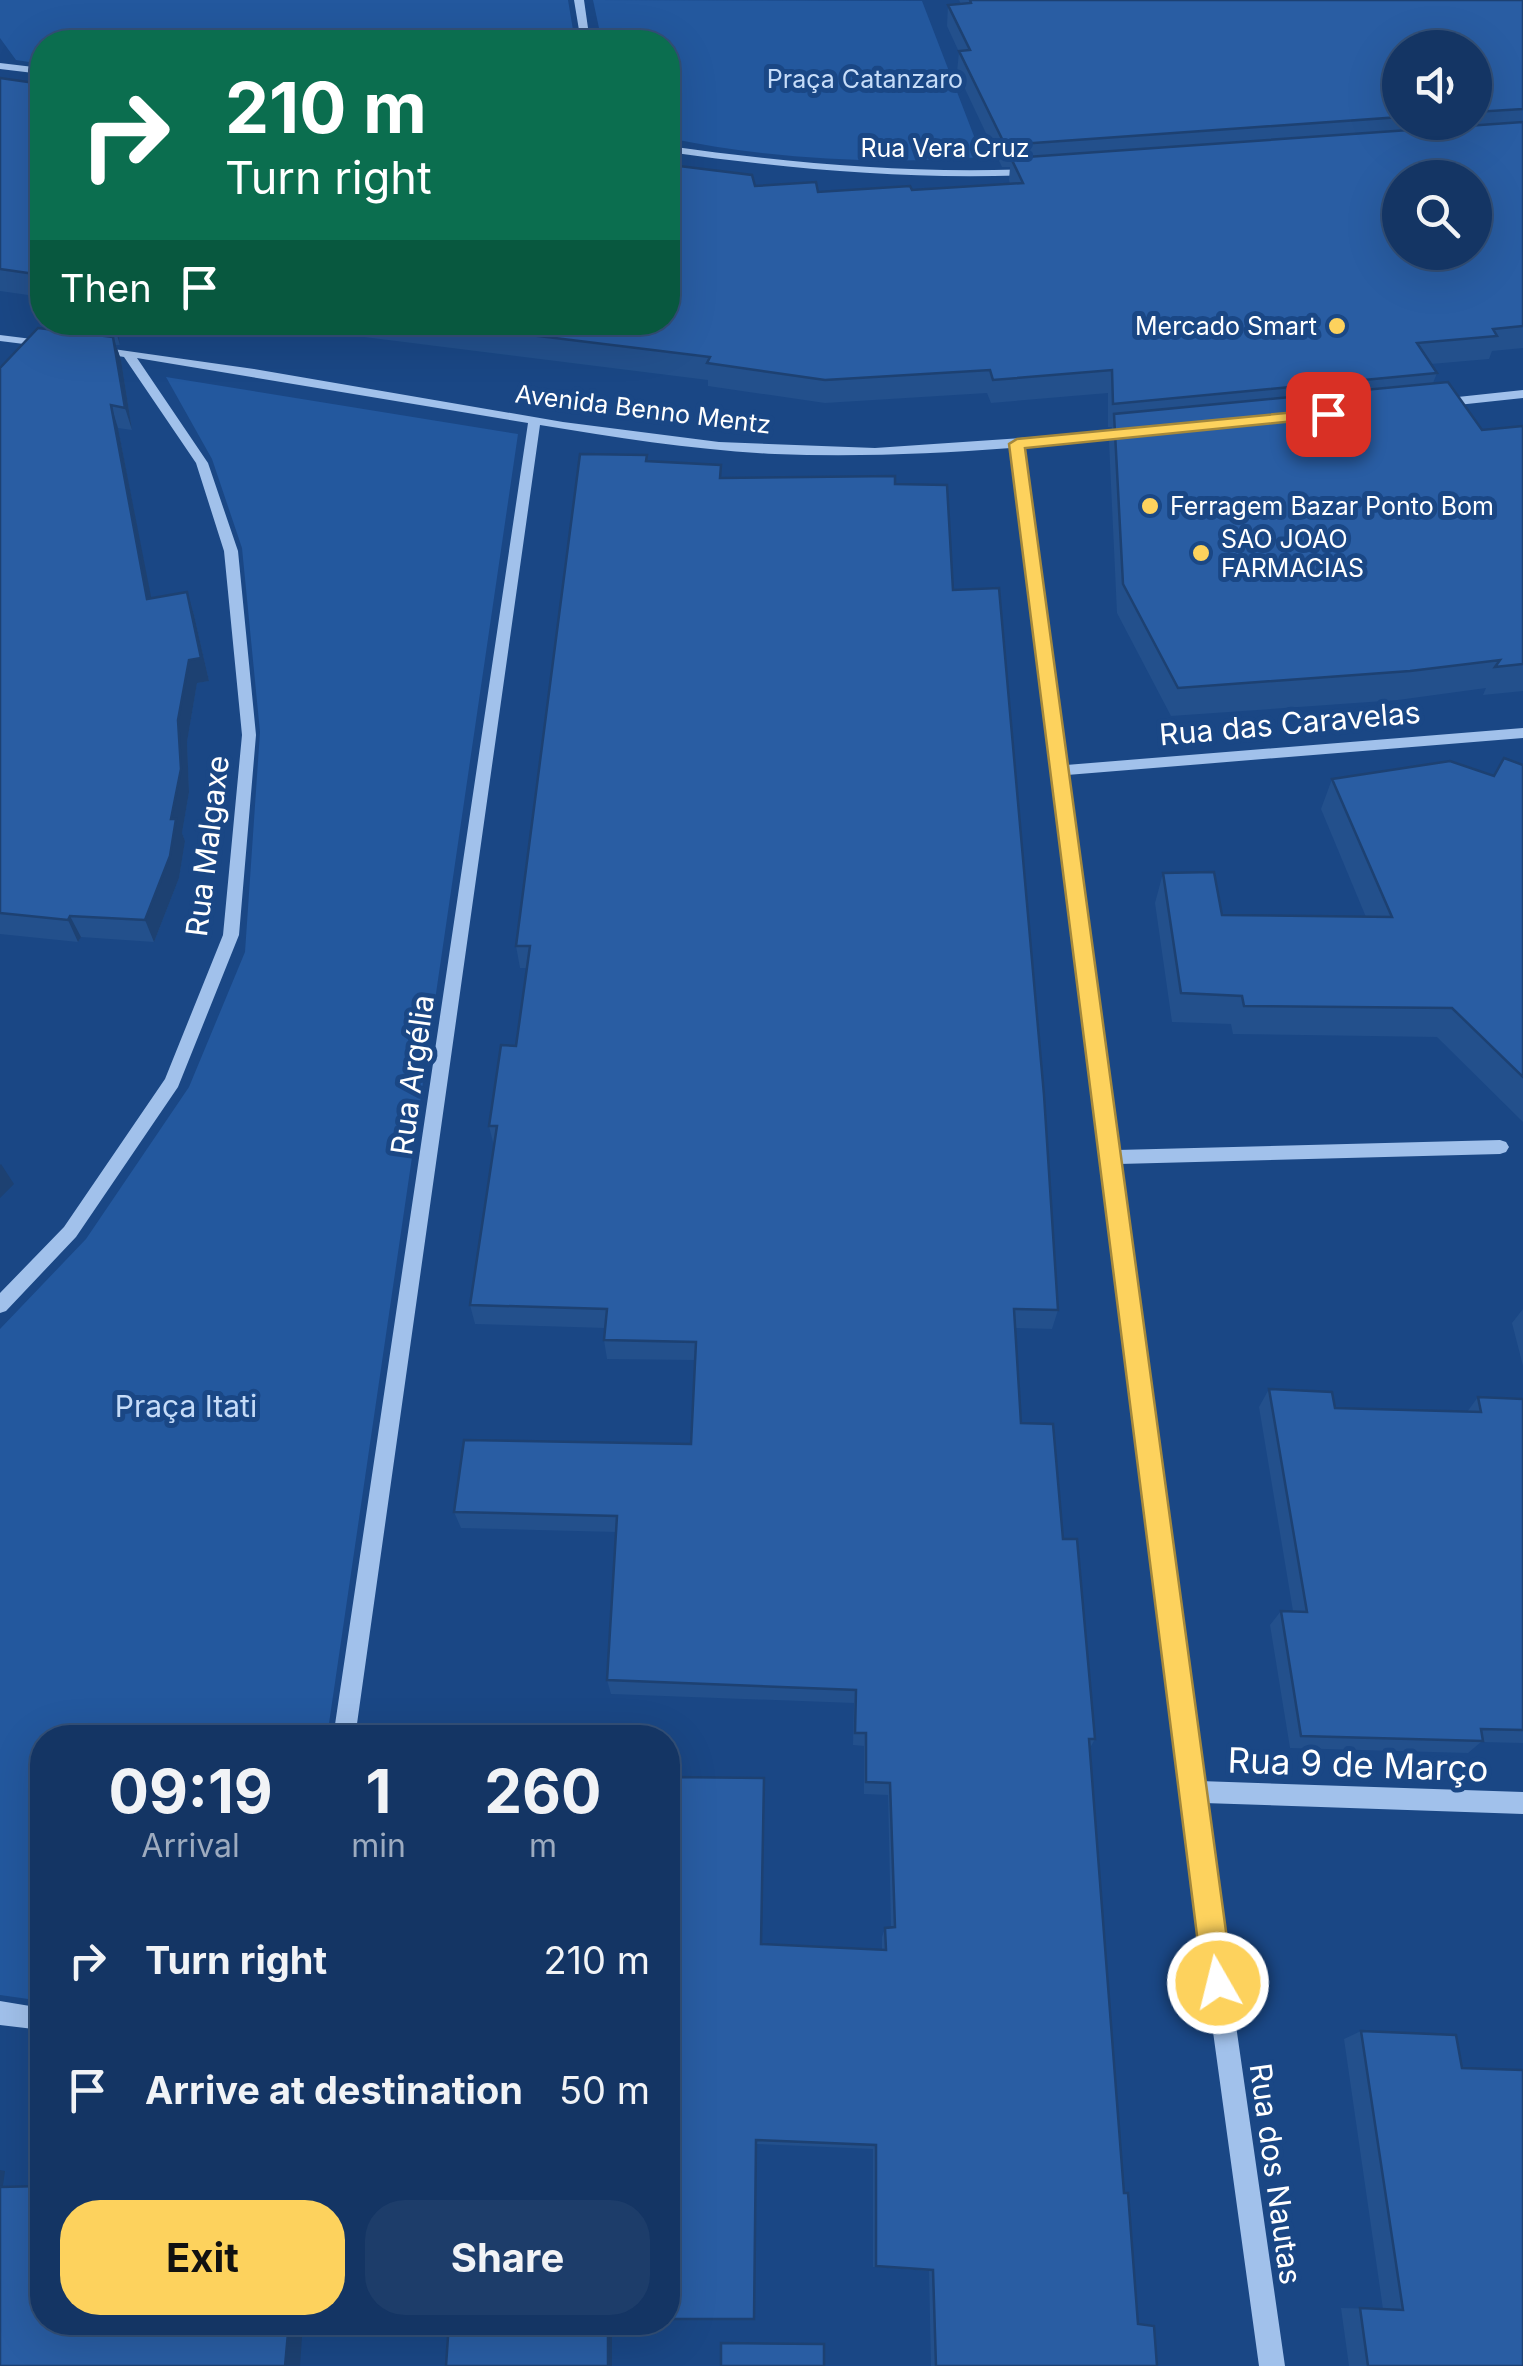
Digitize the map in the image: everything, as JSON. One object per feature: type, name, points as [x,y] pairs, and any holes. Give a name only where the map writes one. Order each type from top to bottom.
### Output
[{"type":"street","points":[[579,0],[584,30]]},
{"type":"street","points":[[1,64],[30,69]]},
{"type":"street","name":"Rua Vera Cruz","points":[[680,150],[914,175],[1049,170]]},
{"type":"street","points":[[0,338],[54,344]]},
{"type":"street","name":"Avenida Benno Mentz","points":[[90,348],[720,446],[833,452],[1017,444],[1153,431]]},
{"type":"street","name":"Rua Malgaxe","points":[[0,1304],[70,1232],[172,1082],[231,935],[248,735],[230,550],[202,464],[127,353]]},
{"type":"street","points":[[1426,404],[1523,394]]},
{"type":"street","name":"Rua Argélia","points":[[346,1725],[535,420]]},
{"type":"street","name":"Rua dos Nautas","points":[[1017,444],[1191,1792],[1272,2366]]},
{"type":"street","name":"Rua das Caravelas","points":[[1062,770],[1523,733]]},
{"type":"street","points":[[1110,1157],[1500,1147]]},
{"type":"street","name":"Rua 9 de Março","points":[[1191,1792],[1523,1804]]},
{"type":"street","points":[[0,2013],[30,2017]]},
{"type":"green space","points":[[0,0],[568,0],[573,30],[30,30],[30,62],[16,60],[0,38]]},
{"type":"green space","name":"Praça Catanzaro","points":[[593,0],[922,1],[982,157],[824,158],[680,140],[680,30],[599,30]]},
{"type":"green space","name":"Praça Itati","points":[[166,377],[518,434],[329,1725],[30,1725],[30,1999],[0,1995],[0,1329],[86,1239],[189,1087],[245,952],[260,732],[242,548],[212,459]]},
{"type":"building","points":[[970,0],[1523,0],[1523,109],[1492,111],[1492,30],[1382,30],[1382,118],[1005,145],[959,51],[970,50],[948,5],[971,3]]},
{"type":"building","points":[[0,78],[30,82],[30,273],[0,269]]},
{"type":"building","points":[[1523,122],[1523,326],[1493,329],[1497,336],[1417,343],[1437,373],[1113,404],[1112,370],[993,380],[990,370],[825,380],[707,363],[710,357],[531,335],[680,335],[680,166],[752,175],[755,186],[816,182],[818,192],[910,186],[912,190],[1023,183],[1011,158],[1382,132],[1382,140],[1492,140],[1492,124]]},
{"type":"building","points":[[31,335],[113,337],[125,408],[111,405],[147,599],[187,592],[201,658],[189,660],[178,720],[181,769],[171,819],[176,819],[170,856],[145,920],[70,916],[68,920],[0,913],[0,368]]},
{"type":"building","points":[[1448,382],[1482,430],[1523,426],[1523,664],[1495,667],[1500,660],[1410,671],[1178,688],[1123,584],[1114,414]]},
{"type":"building","points":[[580,454],[647,455],[646,461],[721,465],[720,478],[895,476],[895,484],[947,485],[953,590],[999,588],[1044,1095],[1058,1310],[1014,1309],[1021,1423],[1053,1424],[1063,1539],[1077,1539],[1095,1739],[1089,1739],[1124,2193],[1128,2193],[1138,2324],[1154,2326],[1157,2366],[936,2366],[933,2270],[876,2266],[876,2145],[756,2140],[754,2319],[680,2319],[680,1777],[764,1778],[761,1944],[886,1950],[885,1928],[895,1927],[890,1783],[866,1782],[866,1733],[855,1733],[856,1690],[607,1680],[617,1516],[454,1512],[464,1440],[691,1444],[696,1342],[604,1340],[607,1309],[470,1305],[497,1126],[489,1126],[501,1045],[516,1046],[530,946],[516,946]]},
{"type":"building","points":[[1504,758],[1523,765],[1523,1077],[1452,1008],[1244,1006],[1242,996],[1181,993],[1163,873],[1214,872],[1222,915],[1392,917],[1332,779],[1450,761],[1494,776]]},
{"type":"building","points":[[1269,1389],[1332,1392],[1335,1408],[1481,1412],[1478,1397],[1523,1399],[1523,1730],[1481,1729],[1483,1741],[1301,1736],[1281,1611],[1307,1612]]},
{"type":"building","points":[[1361,2031],[1456,2035],[1462,2068],[1523,2070],[1523,2366],[1368,2366],[1360,2308],[1403,2310]]},
{"type":"building","points":[[30,2186],[30,2335],[288,2335],[285,2366],[0,2366],[0,2187]]},
{"type":"building","points":[[448,2335],[608,2335],[608,2366],[446,2366]]},
{"type":"building","points":[[721,2343],[824,2344],[824,2366],[721,2366]]},
{"type":"place","name":"Mercado Smart","points":[[1337,326]]},
{"type":"place","name":"Ferragem Bazar Ponto Bom","points":[[1150,506]]},
{"type":"place","name":"SAO JOAO FARMACIAS","points":[[1201,553]]},
{"type":"route","points":[[1218,1983],[1017,444],[1328,414]]}]
